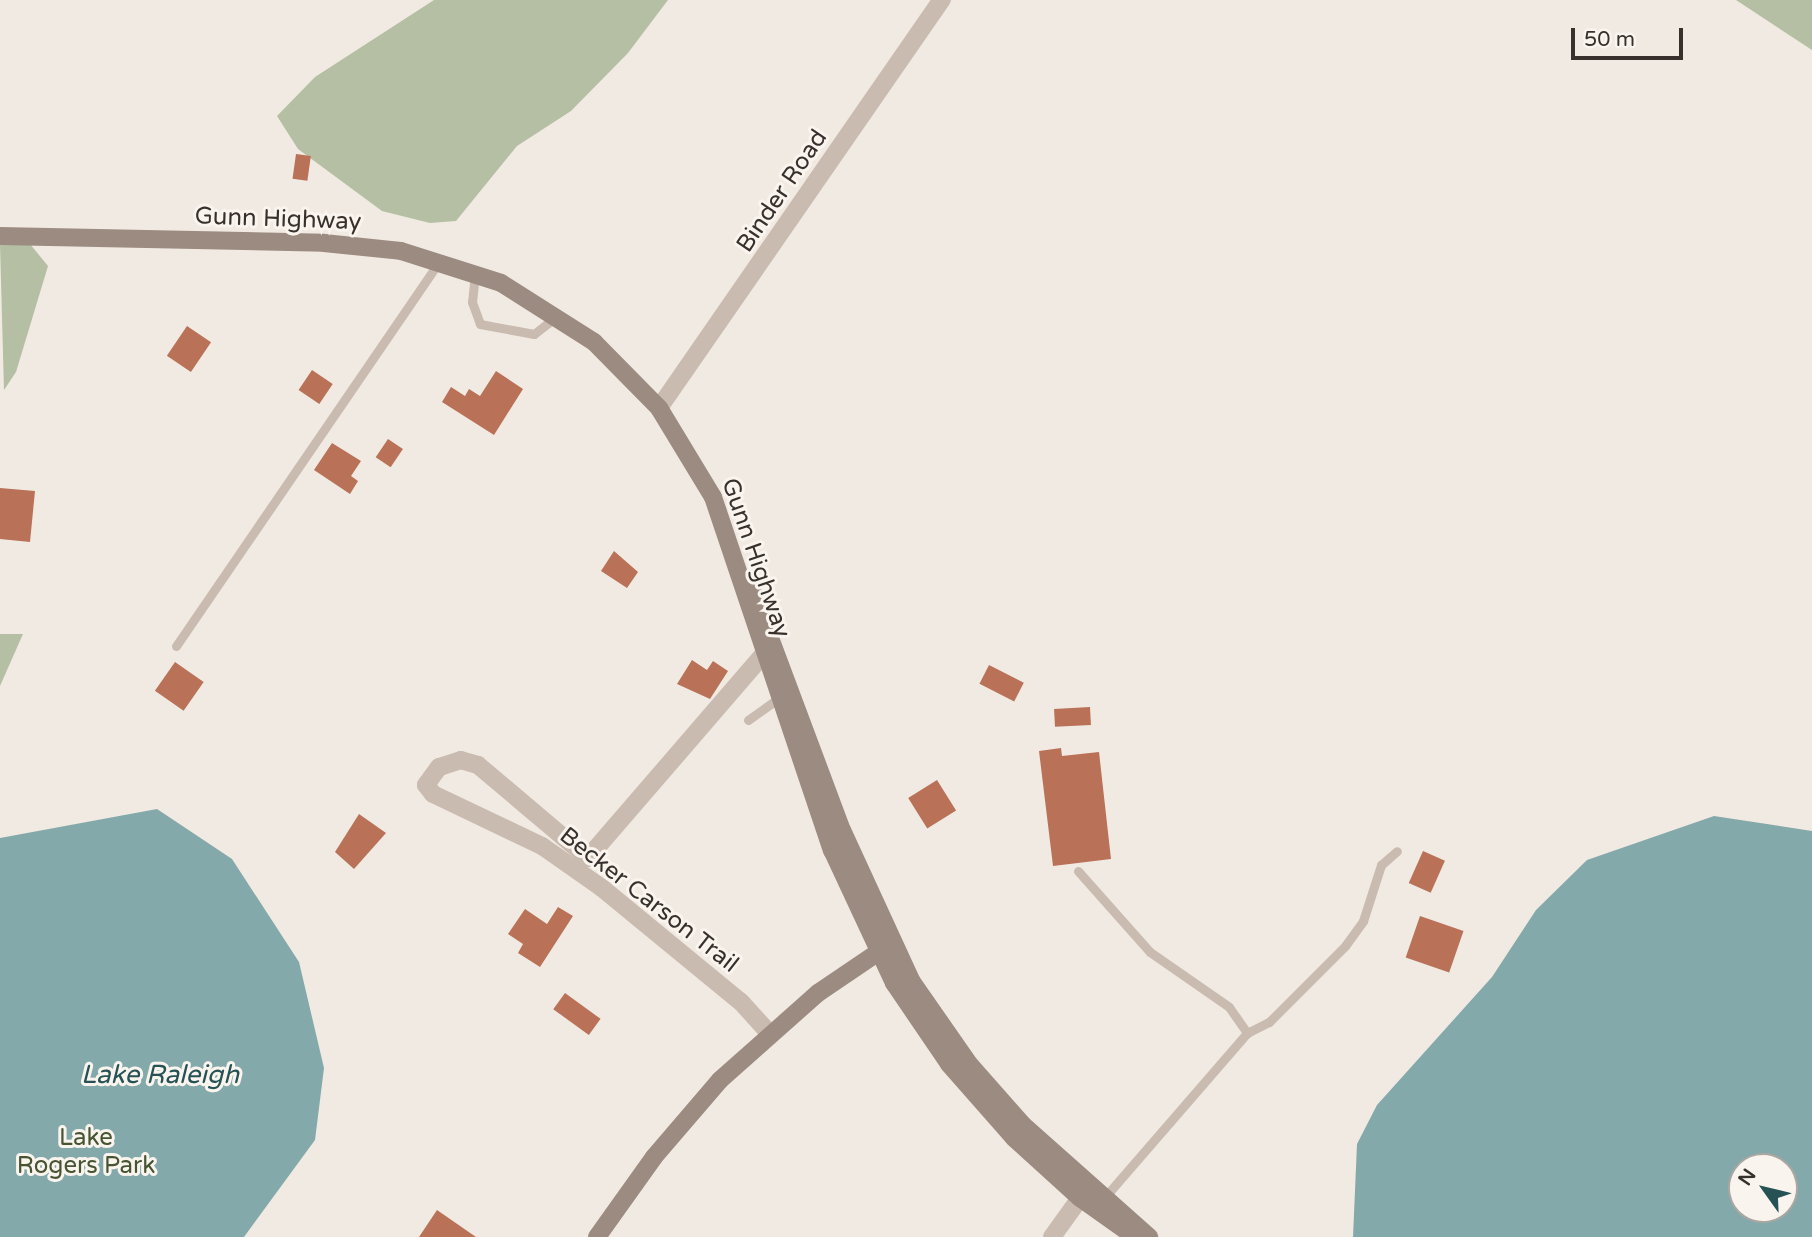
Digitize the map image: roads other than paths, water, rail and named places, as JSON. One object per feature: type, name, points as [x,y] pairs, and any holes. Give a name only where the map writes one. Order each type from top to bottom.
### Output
[{"type":"main road","name":"Gunn Highway","points":[[0,236],[337,243],[440,260],[475,272],[558,315],[614,360],[659,408],[701,473],[729,537],[763,655],[784,694],[832,850],[884,948],[970,1090],[1080,1198],[1135,1237]]},
{"type":"main road","points":[[729,537],[784,694]]},
{"type":"main road","points":[[597,1237],[692,1111],[770,1034],[884,948],[971,1065],[1047,1149],[1149,1237]]},
{"type":"street","name":"Binder Road","points":[[659,408],[942,0]]},
{"type":"street","name":"Becker Carson Trail","points":[[763,655],[588,858],[478,765],[461,760],[431,774],[426,785],[433,794],[490,817],[592,881],[741,1002],[770,1034]]},
{"type":"street","points":[[1052,1237],[1080,1198]]},
{"type":"lane","points":[[176,646],[440,260]]},
{"type":"lane","points":[[475,272],[472,302],[480,324],[534,334],[558,315]]},
{"type":"lane","points":[[748,720],[784,694]]},
{"type":"lane","points":[[1104,1198],[1247,1032],[1269,1022],[1345,946],[1363,921],[1381,865],[1397,851]]},
{"type":"lane","points":[[1078,870],[1150,952],[1229,1007],[1247,1032]]},
{"type":"water","name":"Lake Raleigh","points":[[157,809],[232,859],[299,962],[324,1068],[315,1140],[244,1237],[0,1237],[0,838]]},
{"type":"water","points":[[1714,816],[1812,831],[1812,1237],[1353,1237],[1357,1144],[1377,1105],[1492,977],[1536,910],[1587,860]]},
{"type":"park label","name":"Lake Rogers Park","points":[[86,1152]]}]
